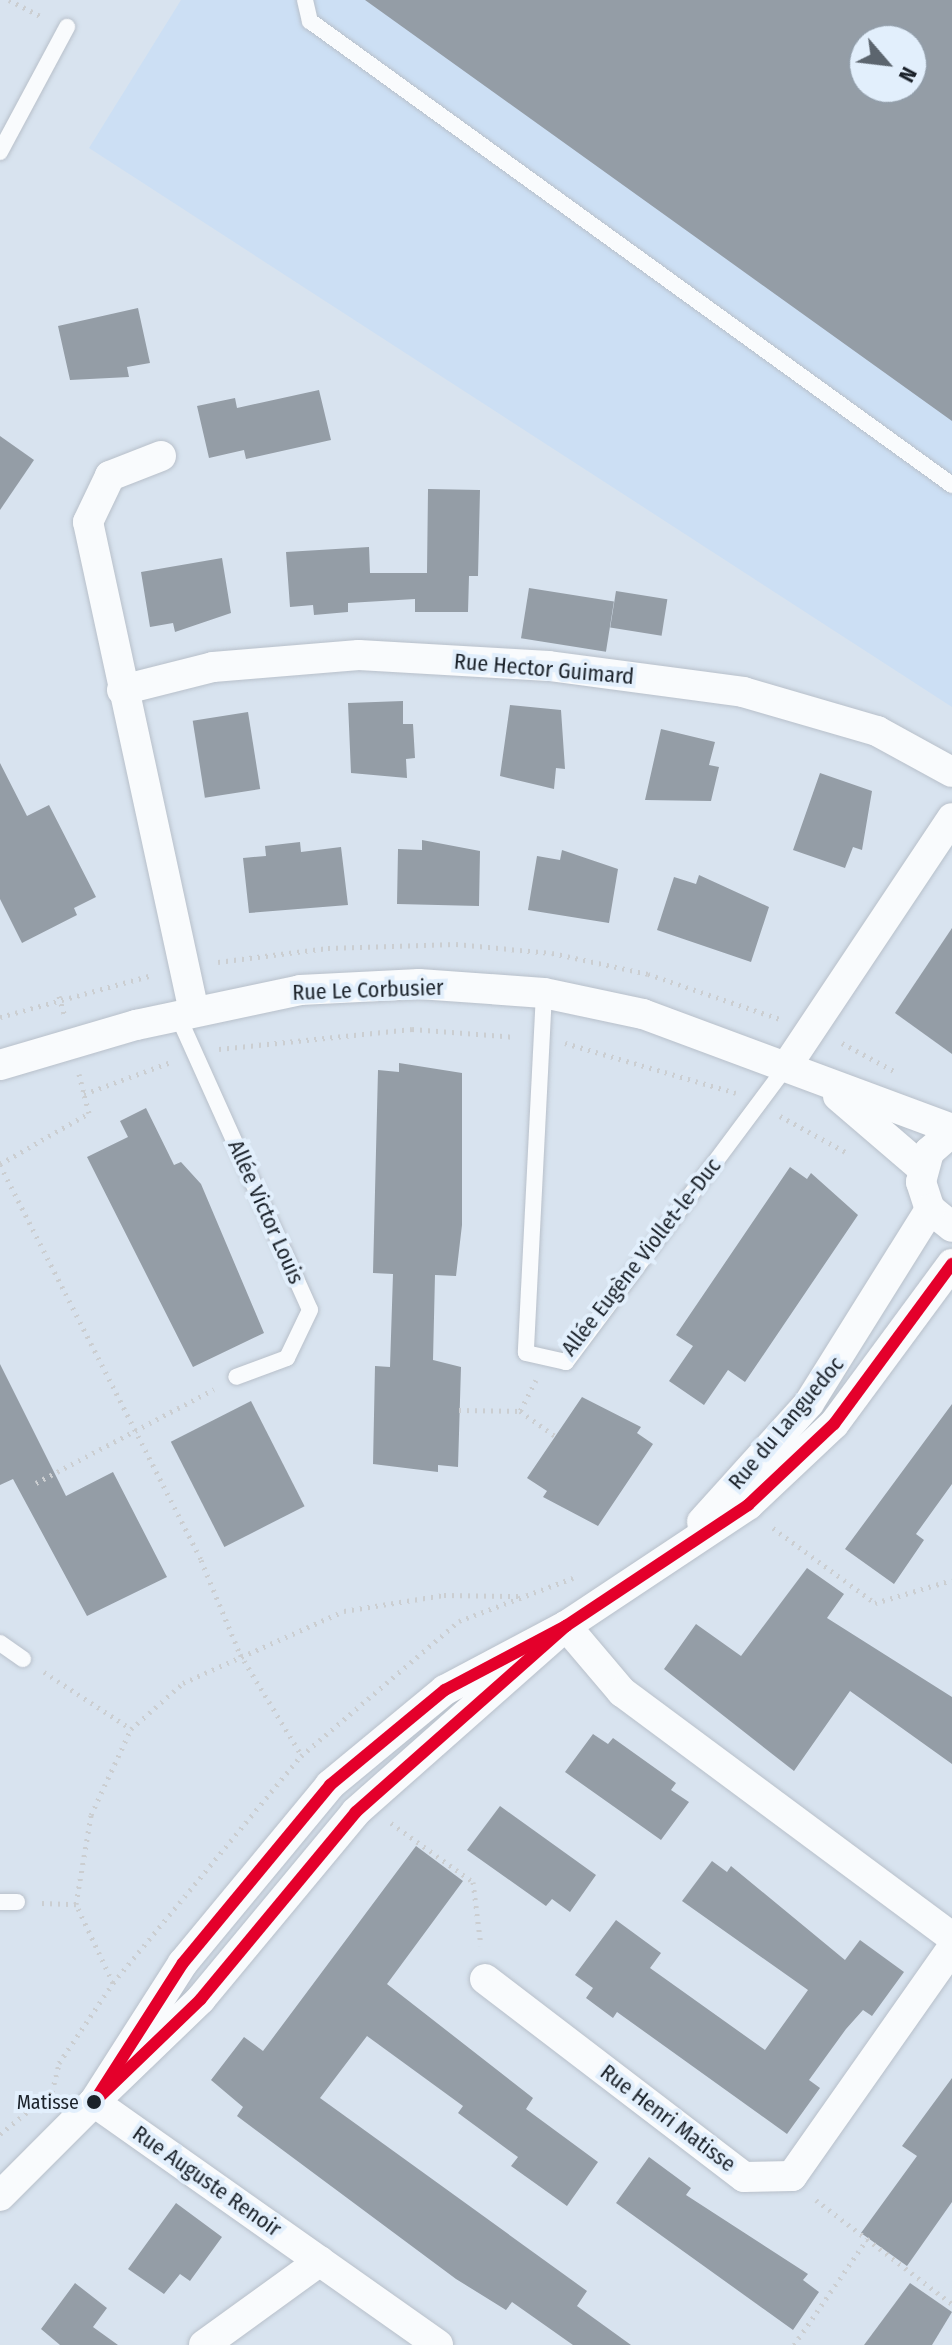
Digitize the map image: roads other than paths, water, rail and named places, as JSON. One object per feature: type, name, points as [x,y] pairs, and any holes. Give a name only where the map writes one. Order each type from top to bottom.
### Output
[{"type":"street","points":[[161,456],[110,476],[88,522],[122,690],[185,969],[186,1014]]},
{"type":"street","name":"Rue Hector Guimard","points":[[122,690],[213,667],[359,655],[549,666],[743,692],[877,731],[952,772]]},
{"type":"street","points":[[786,1067],[952,818]]},
{"type":"street","name":"Rue Le Corbusier","points":[[0,1065],[186,1014],[300,990],[419,984],[544,993],[643,1014],[786,1067],[879,1113],[952,1130]]},
{"type":"street","name":"Rue Le Corbusier","points":[[879,1113],[922,1168]]},
{"type":"street","points":[[941,1218],[922,1168],[952,1130]]},
{"type":"street","name":"Rue du Languedoc","points":[[680,1547],[809,1403],[941,1218]]},
{"type":"street","name":"Rue du Languedoc","points":[[0,2196],[201,1999],[356,1812],[566,1626],[680,1547],[748,1505],[805,1456],[952,1264]]},
{"type":"street","points":[[566,1626],[622,1692],[952,1937]]},
{"type":"street","name":"Rue du Languedoc","points":[[94,2102],[183,1963],[330,1785],[445,1690],[566,1626]]},
{"type":"street","name":"Rue Henri Matisse","points":[[485,1979],[744,2177],[792,2176],[952,1948]]},
{"type":"street","name":"Rue Auguste Renoir","points":[[94,2102],[438,2345]]},
{"type":"street","points":[[204,2345],[320,2261]]},
{"type":"lane","points":[[305,0],[310,21],[952,485]]},
{"type":"lane","points":[[0,152],[67,27]]},
{"type":"lane","name":"Allée Eugène Viollet-le-Duc","points":[[544,993],[526,1353],[566,1362],[786,1067]]},
{"type":"lane","name":"Allée Victor Louis","points":[[186,1014],[196,1056],[310,1310],[287,1358],[236,1377]]},
{"type":"lane","points":[[0,1643],[23,1659]]},
{"type":"place","name":"Matisse","points":[[94,2102]]}]
